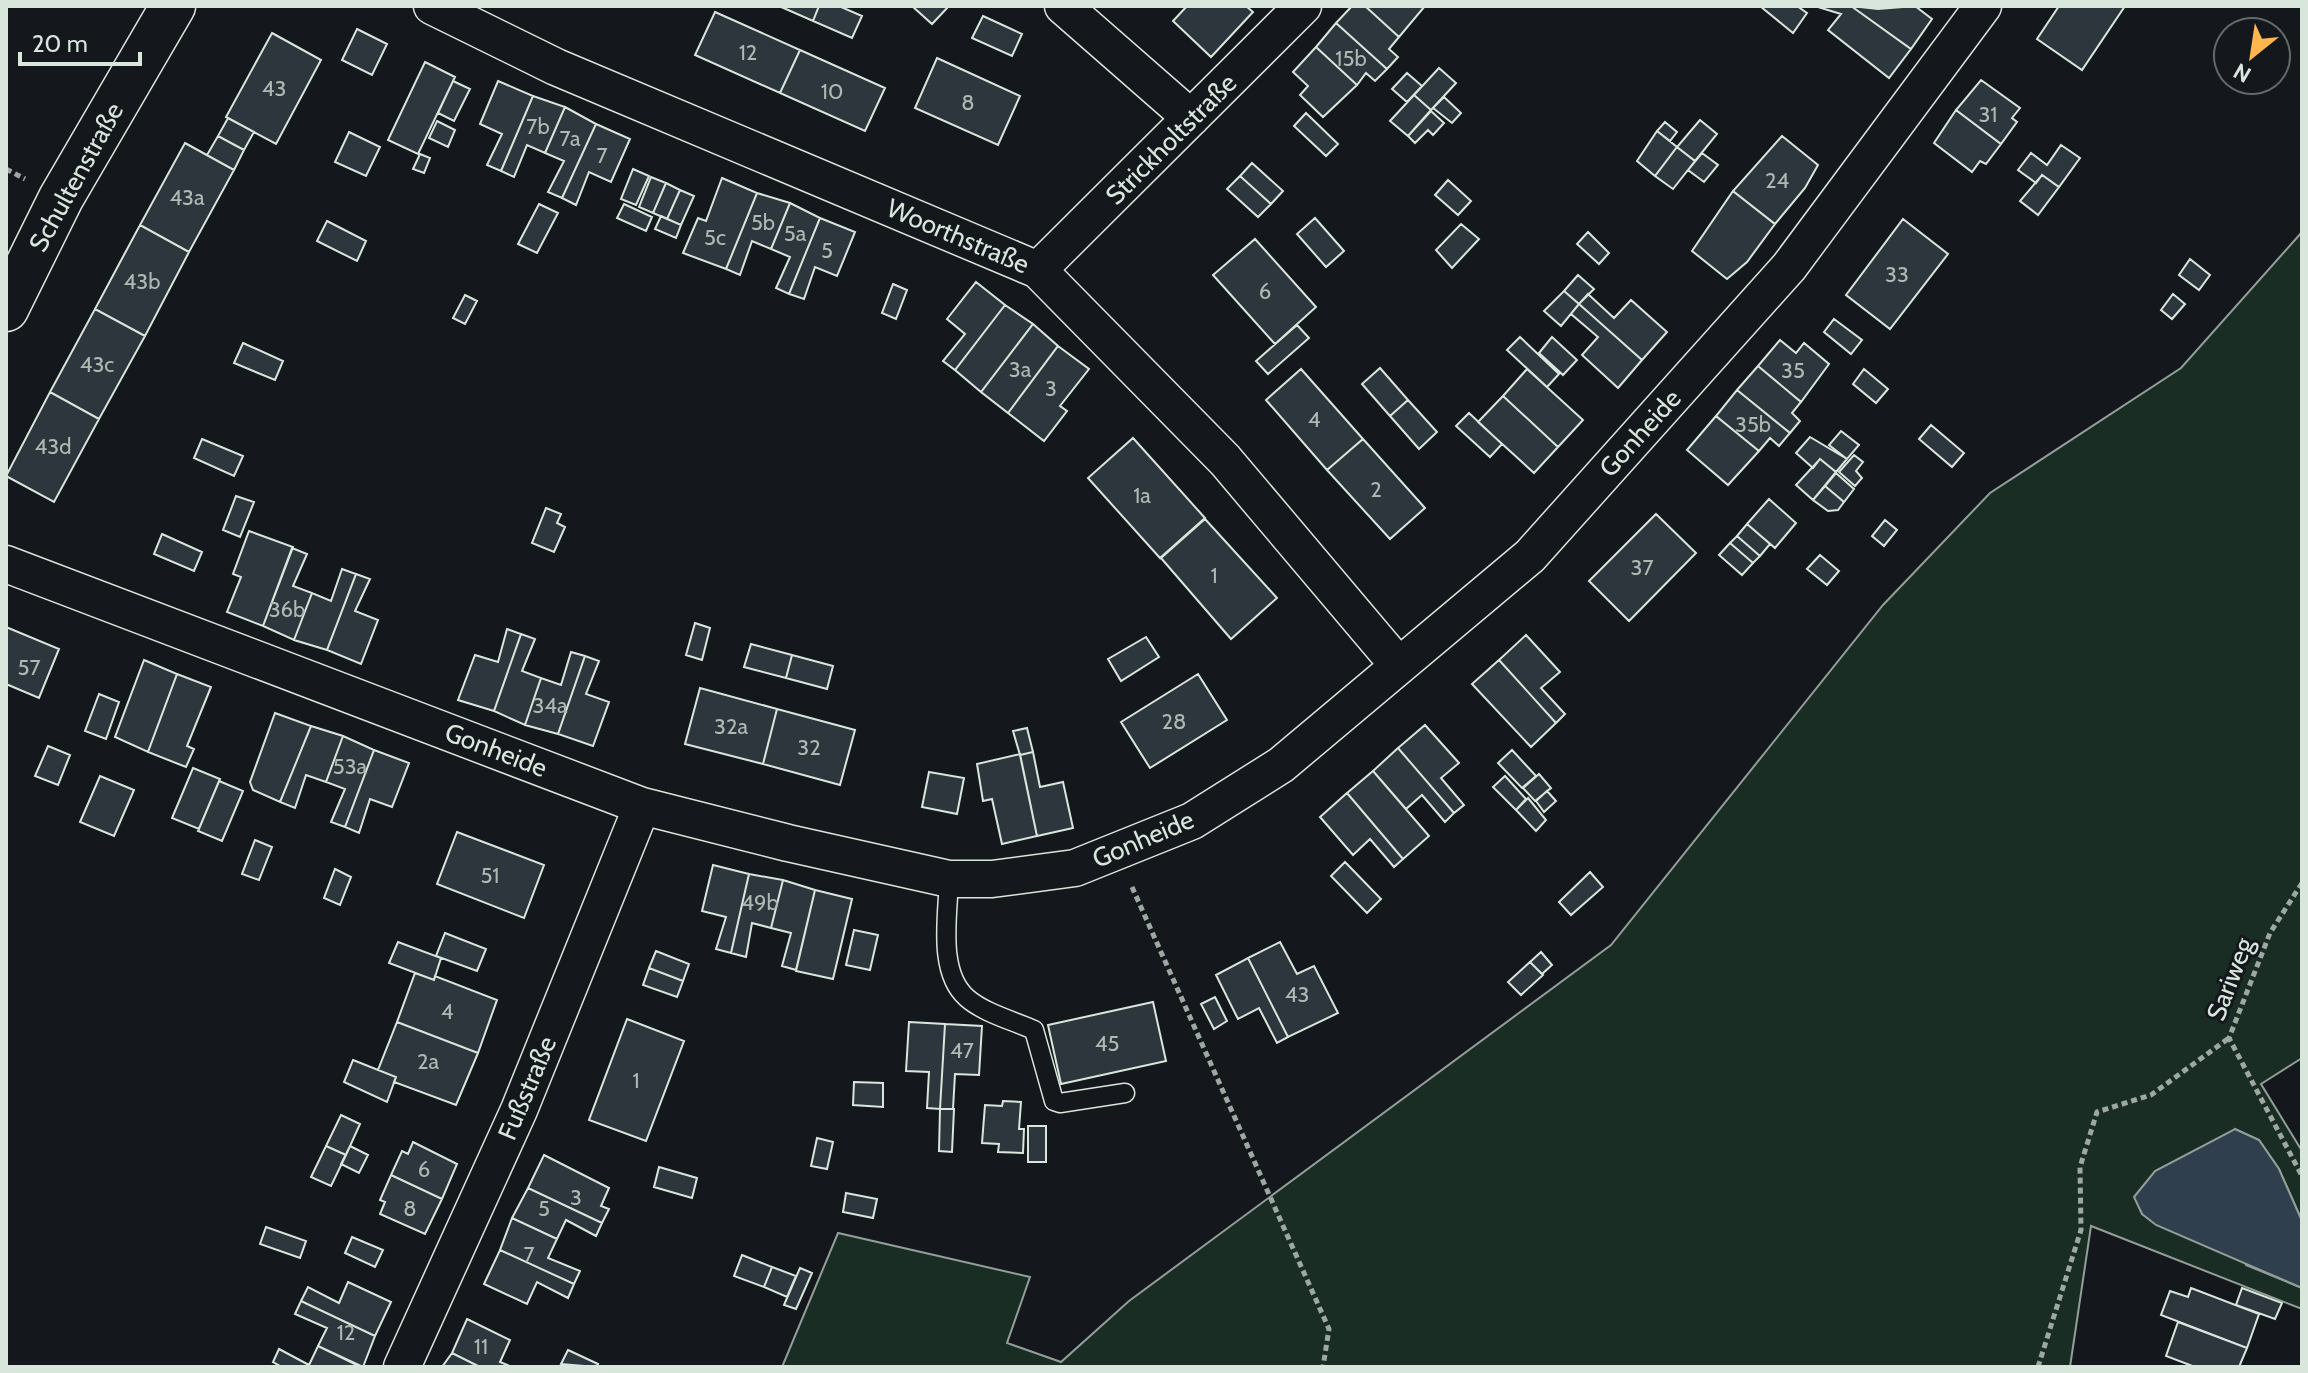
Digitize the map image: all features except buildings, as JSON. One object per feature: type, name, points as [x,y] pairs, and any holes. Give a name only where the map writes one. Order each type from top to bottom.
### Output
[{"type":"main road","name":"Schultenstraße","points":[[6,309],[61,198],[173,6]]},
{"type":"street","name":"Woorthstraße","points":[[432,6],[556,67],[1038,270],[1225,460],[1386,677]]},
{"type":"street","points":[[1063,6],[1191,118]]},
{"type":"street","name":"Strickholtstraße","points":[[1038,270],[1303,6]]},
{"type":"street","name":"Gonheide","points":[[6,564],[642,806],[949,879],[1033,876],[1075,868],[1192,821],[1281,765],[1530,556],[1789,267],[1983,6]]},
{"type":"street","name":"Fußstraße","points":[[402,1367],[519,1110],[642,806]]},
{"type":"lane","points":[[949,879],[948,952],[955,983],[968,999],[1034,1030],[1054,1101],[1125,1093]]},
{"type":"path","points":[[1116,853],[1181,991],[1329,1329],[1323,1367]]},
{"type":"path","name":"Sariweg","points":[[2302,883],[2270,933],[2229,1038],[2302,1176]]},
{"type":"path","points":[[2038,1367],[2081,1230],[2080,1167],[2097,1112],[2151,1095],[2229,1038]]},
{"type":"green space","points":[[2302,232],[2302,1058],[2261,1084],[2302,1151],[2302,1221],[2279,1169],[2259,1140],[2235,1129],[2246,1265],[2302,1288],[2302,1309],[2091,1226],[2070,1367],[782,1367],[838,1233],[1030,1277],[1007,1343],[1061,1362],[1129,1301],[1611,945],[1883,605],[1990,493],[2181,368]]},
{"type":"water","points":[[2235,1129],[2259,1140],[2279,1169],[2302,1221],[2302,1288],[2156,1225],[2142,1214],[2134,1197],[2155,1171]]}]
